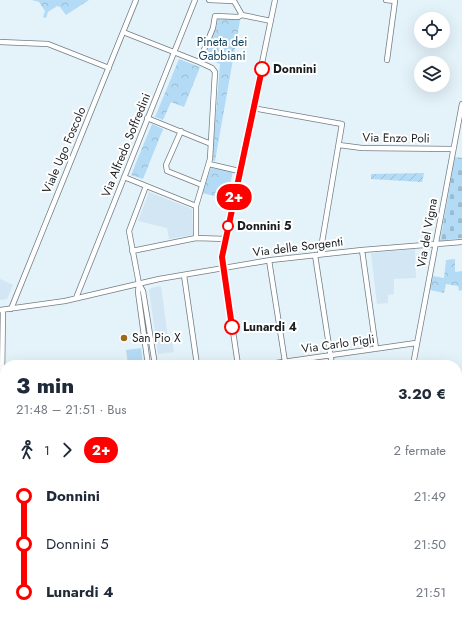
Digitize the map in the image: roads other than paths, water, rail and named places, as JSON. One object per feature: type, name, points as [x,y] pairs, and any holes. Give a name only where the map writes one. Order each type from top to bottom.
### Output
[{"type":"street","name":"Viale Ugo Foscolo","points":[[11,309],[136,0]]},
{"type":"street","name":"Via Alfredo Soffredini","points":[[76,298],[195,0]]},
{"type":"street","points":[[209,0],[234,1],[242,15]]},
{"type":"street","points":[[237,360],[222,257],[275,0]]},
{"type":"street","points":[[386,0],[395,1],[387,60]]},
{"type":"street","points":[[199,62],[213,28],[215,16],[238,17],[242,15],[271,20]]},
{"type":"street","points":[[123,32],[199,62],[215,71],[211,144],[208,164],[196,206],[196,238]]},
{"type":"street","points":[[0,42],[48,44],[109,68]]},
{"type":"street","name":"Via del Vigna","points":[[414,360],[436,245],[452,149],[462,104]]},
{"type":"street","points":[[253,108],[342,124],[318,255],[331,360]]},
{"type":"street","points":[[147,118],[211,144]]},
{"type":"street","points":[[181,131],[166,166],[167,171],[202,185]]},
{"type":"street","name":"Via Enzo Poli","points":[[339,145],[362,148],[452,149]]},
{"type":"street","points":[[208,164],[240,171]]},
{"type":"street","points":[[124,177],[196,206]]},
{"type":"street","points":[[146,186],[129,231],[139,284],[143,291],[154,360]]},
{"type":"street","points":[[132,251],[196,238],[226,239]]},
{"type":"street","name":"Via delle Sorgenti","points":[[1,310],[76,298],[184,274],[269,260],[362,250],[462,242]]},
{"type":"street","points":[[362,250],[376,349]]},
{"type":"street","points":[[269,260],[285,360]]},
{"type":"street","points":[[184,274],[196,360]]},
{"type":"street","points":[[139,284],[138,292],[147,360]]},
{"type":"street","points":[[1,310],[2,360]]},
{"type":"street","name":"Via Carlo Pigli","points":[[298,360],[416,343]]},
{"type":"place","name":"Donnini","points":[[262,69]]},
{"type":"place","name":"Donnini 5","points":[[228,226]]},
{"type":"place","name":"Lunardi 4","points":[[232,327]]},
{"type":"place","name":"San Pio X","points":[[124,338]]},
{"type":"park label","name":"Pineta dei Gabbiani","points":[[222,49]]}]
